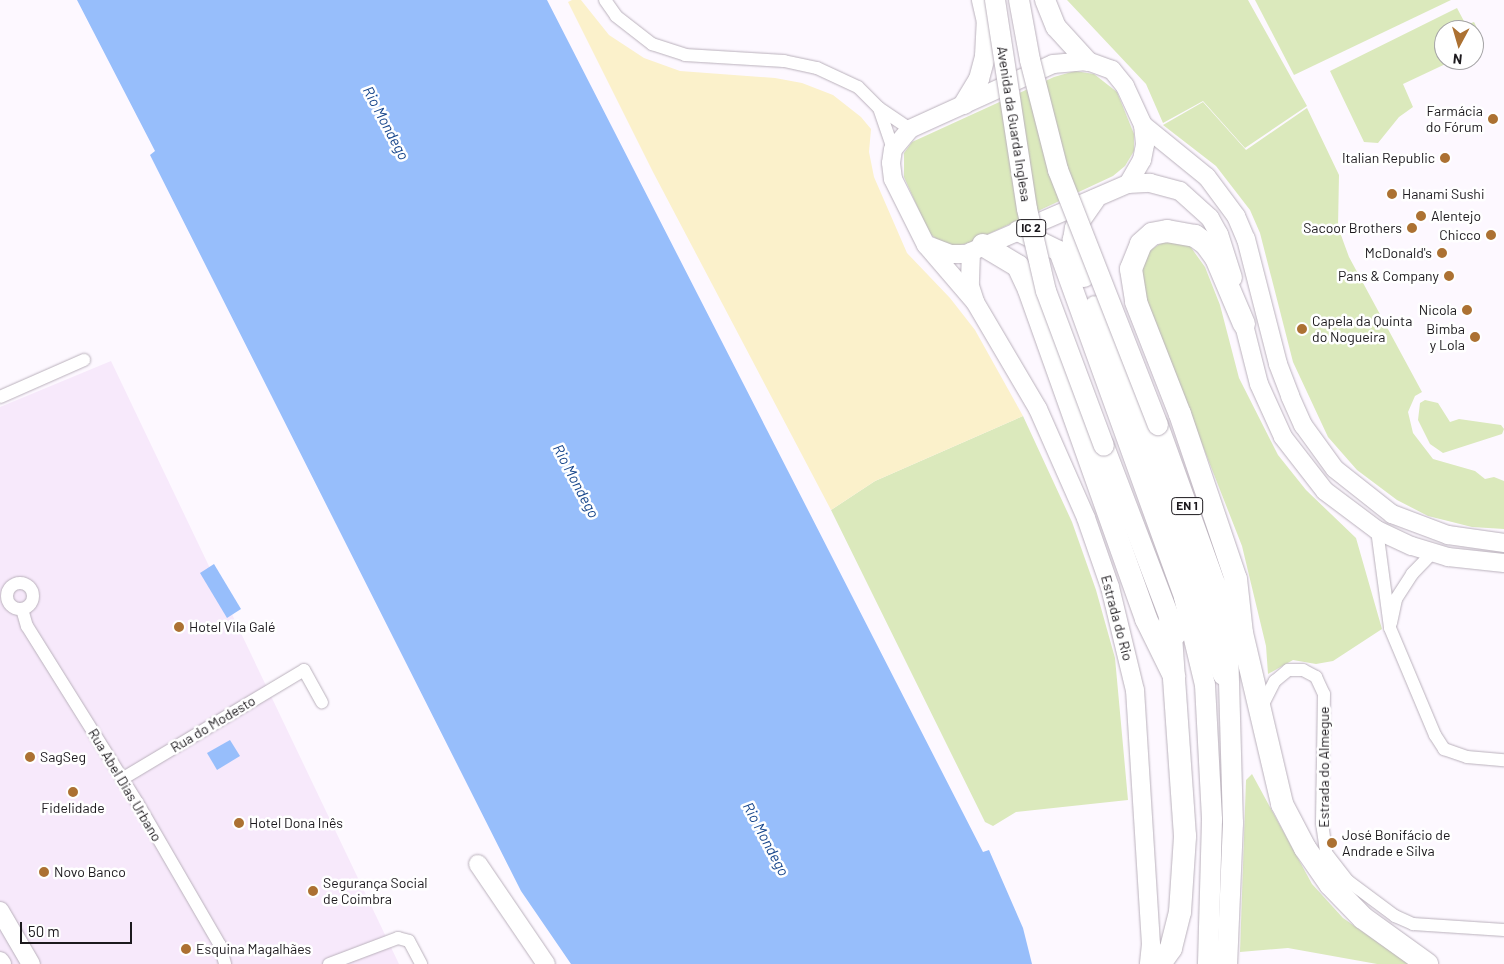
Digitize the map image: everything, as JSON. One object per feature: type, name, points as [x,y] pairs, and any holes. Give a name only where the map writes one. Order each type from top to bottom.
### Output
[{"type":"highway","points":[[1244,324],[1216,258],[1206,244],[1195,236],[1167,230],[1152,234],[1141,244],[1131,269],[1134,295],[1222,534],[1236,578],[1242,633],[1282,804],[1305,848],[1330,884],[1363,918],[1427,964]]},
{"type":"highway","points":[[977,248],[1018,266],[1029,290],[1146,619],[1174,676]]},
{"type":"highway","points":[[1216,586],[1242,633]]},
{"type":"highway","points":[[1160,964],[1170,948],[1180,912],[1185,836],[1180,723],[1170,621]]},
{"type":"main road","points":[[964,104],[980,79],[985,56],[987,22],[982,0]]},
{"type":"main road","name":"Avenida da Guarda Inglesa","points":[[995,0],[1027,209],[1046,291],[1170,621],[1205,720]]},
{"type":"main road","name":"Avenida da Guarda Inglesa","points":[[1019,0],[1030,60],[1058,170],[1158,426],[1216,586]]},
{"type":"main road","points":[[1045,0],[1056,27],[1087,61]]},
{"type":"main road","points":[[893,149],[910,129],[1053,64],[1087,61],[1112,70],[1125,86],[1143,125],[1207,177],[1236,216],[1246,238],[1278,364],[1290,396],[1303,425],[1335,469],[1392,514],[1448,535],[1504,543]]},
{"type":"main road","points":[[1128,184],[1142,160],[1143,125]]},
{"type":"main road","name":"Estrada do Rio","points":[[893,149],[894,179],[926,245],[975,302],[1009,356],[1054,446],[1086,518],[1124,638],[1134,690],[1151,944],[1149,964]]},
{"type":"main road","points":[[926,245],[950,254],[977,248],[1128,184],[1150,183],[1180,191],[1210,218],[1230,261],[1259,384],[1283,437],[1325,491],[1377,530],[1432,553],[1504,563]]},
{"type":"main road","points":[[1095,199],[1075,228],[1074,253],[1197,587],[1213,650],[1227,684]]},
{"type":"main road","points":[[1018,231],[1059,250],[1184,598],[1205,685],[1205,720],[1212,820],[1208,964]]},
{"type":"main road","name":"Estrada do Rio","points":[[975,302],[970,286],[977,248]]},
{"type":"main road","points":[[1216,586],[1228,646],[1227,684],[1233,746],[1227,964]]},
{"type":"main road","points":[[478,864],[546,964]]},
{"type":"main road","points":[[0,911],[31,964]]},
{"type":"street","points":[[605,0],[616,16],[652,44],[685,55],[784,61],[817,68],[858,87],[879,108],[910,129]]},
{"type":"street","points":[[879,108],[893,149]]},
{"type":"street","points":[[0,397],[84,360]]},
{"type":"street","points":[[1377,530],[1390,628],[1435,735],[1444,749],[1467,757],[1504,760]]},
{"type":"street","points":[[1390,628],[1396,599],[1412,574],[1432,553]]},
{"type":"street","name":"Rua Abel Dias Urbano","points":[[22,609],[27,626],[122,779],[220,945],[225,964]]},
{"type":"street","name":"Rua do Modesto","points":[[122,779],[304,670],[322,702]]},
{"type":"street","name":"Estrada do Almegue","points":[[1260,710],[1275,681],[1288,670],[1303,670],[1316,677],[1324,694],[1322,823],[1326,854],[1348,881],[1395,916],[1413,924],[1504,930]]},
{"type":"street","points":[[329,964],[398,938],[409,941],[421,964]]},
{"type":"shaded area","points":[[111,361],[399,964],[0,964],[0,407]]},
{"type":"green space","points":[[1067,0],[1248,0],[1307,106],[1245,148],[1203,101],[1163,123],[1146,84]]},
{"type":"green space","points":[[1255,0],[1451,0],[1294,75]]},
{"type":"green space","points":[[1457,8],[1463,20],[1434,20],[1434,69],[1403,84],[1413,107],[1399,117],[1378,143],[1364,142],[1330,71]]},
{"type":"green space","points":[[1075,71],[1094,74],[1117,92],[1134,134],[1134,151],[1125,166],[1113,176],[969,243],[955,246],[940,242],[929,233],[904,177],[904,153],[912,142],[1054,77]]},
{"type":"green space","points":[[1203,102],[1246,150],[1307,108],[1339,175],[1338,227],[1349,257],[1422,392],[1415,396],[1408,412],[1413,433],[1433,459],[1475,471],[1485,479],[1494,477],[1504,481],[1504,529],[1472,527],[1428,516],[1397,500],[1357,470],[1328,437],[1293,362],[1260,233],[1250,210],[1216,166],[1163,125]]},
{"type":"green space","points":[[1166,240],[1187,242],[1205,267],[1220,305],[1239,378],[1278,455],[1306,490],[1356,538],[1382,629],[1333,661],[1316,664],[1293,660],[1268,674],[1266,646],[1242,546],[1144,296],[1141,271],[1149,251]]},
{"type":"green space","points":[[1425,400],[1438,403],[1450,422],[1459,419],[1501,425],[1504,429],[1502,434],[1443,453],[1430,444],[1418,420],[1420,403]]},
{"type":"green space","points":[[1023,416],[1072,522],[1096,590],[1115,658],[1128,800],[1016,812],[993,826],[985,822],[831,510],[875,481]]},
{"type":"green space","points":[[1252,774],[1312,884],[1343,918],[1409,964],[1377,964],[1288,948],[1240,952],[1246,780]]},
{"type":"sand","points":[[581,0],[609,35],[644,58],[680,71],[775,78],[802,83],[833,95],[861,117],[871,129],[869,152],[874,177],[907,253],[950,298],[975,330],[1023,416],[875,481],[831,510],[653,172],[568,2]]},
{"type":"water","name":"Rio Mondego","points":[[77,0],[547,0],[983,852],[989,850],[1023,928],[1032,964],[571,964],[521,891],[150,155],[155,151]]},
{"type":"water","points":[[214,564],[241,609],[227,618],[200,573]]},
{"type":"water","points":[[230,740],[240,756],[217,770],[207,753]]},
{"type":"place","name":"Farmácia do Fórum","points":[[1493,119]]},
{"type":"place","name":"Italian Republic","points":[[1445,158]]},
{"type":"place","name":"Hanami Sushi","points":[[1392,194]]},
{"type":"place","name":"Alentejo","points":[[1421,216]]},
{"type":"place","name":"Sacoor Brothers","points":[[1412,228]]},
{"type":"place","name":"Chicco","points":[[1491,235]]},
{"type":"place","name":"McDonald's","points":[[1442,253]]},
{"type":"place","name":"Pans & Company","points":[[1449,276]]},
{"type":"place","name":"Nicola","points":[[1467,310]]},
{"type":"place","name":"Capela da Quinta do Nogueira","points":[[1302,329]]},
{"type":"place","name":"Bimba y Lola","points":[[1475,337]]},
{"type":"place","name":"Hotel Vila Galé","points":[[179,627]]},
{"type":"place","name":"SagSeg","points":[[30,757]]},
{"type":"place","name":"Fidelidade","points":[[73,792]]},
{"type":"place","name":"Hotel Dona Inês","points":[[239,823]]},
{"type":"place","name":"José Bonifácio de Andrade e Silva","points":[[1332,843]]},
{"type":"place","name":"Novo Banco","points":[[44,872]]},
{"type":"place","name":"Segurança Social de Coimbra","points":[[313,891]]},
{"type":"place","name":"Esquina Magalhães","points":[[186,949]]}]
